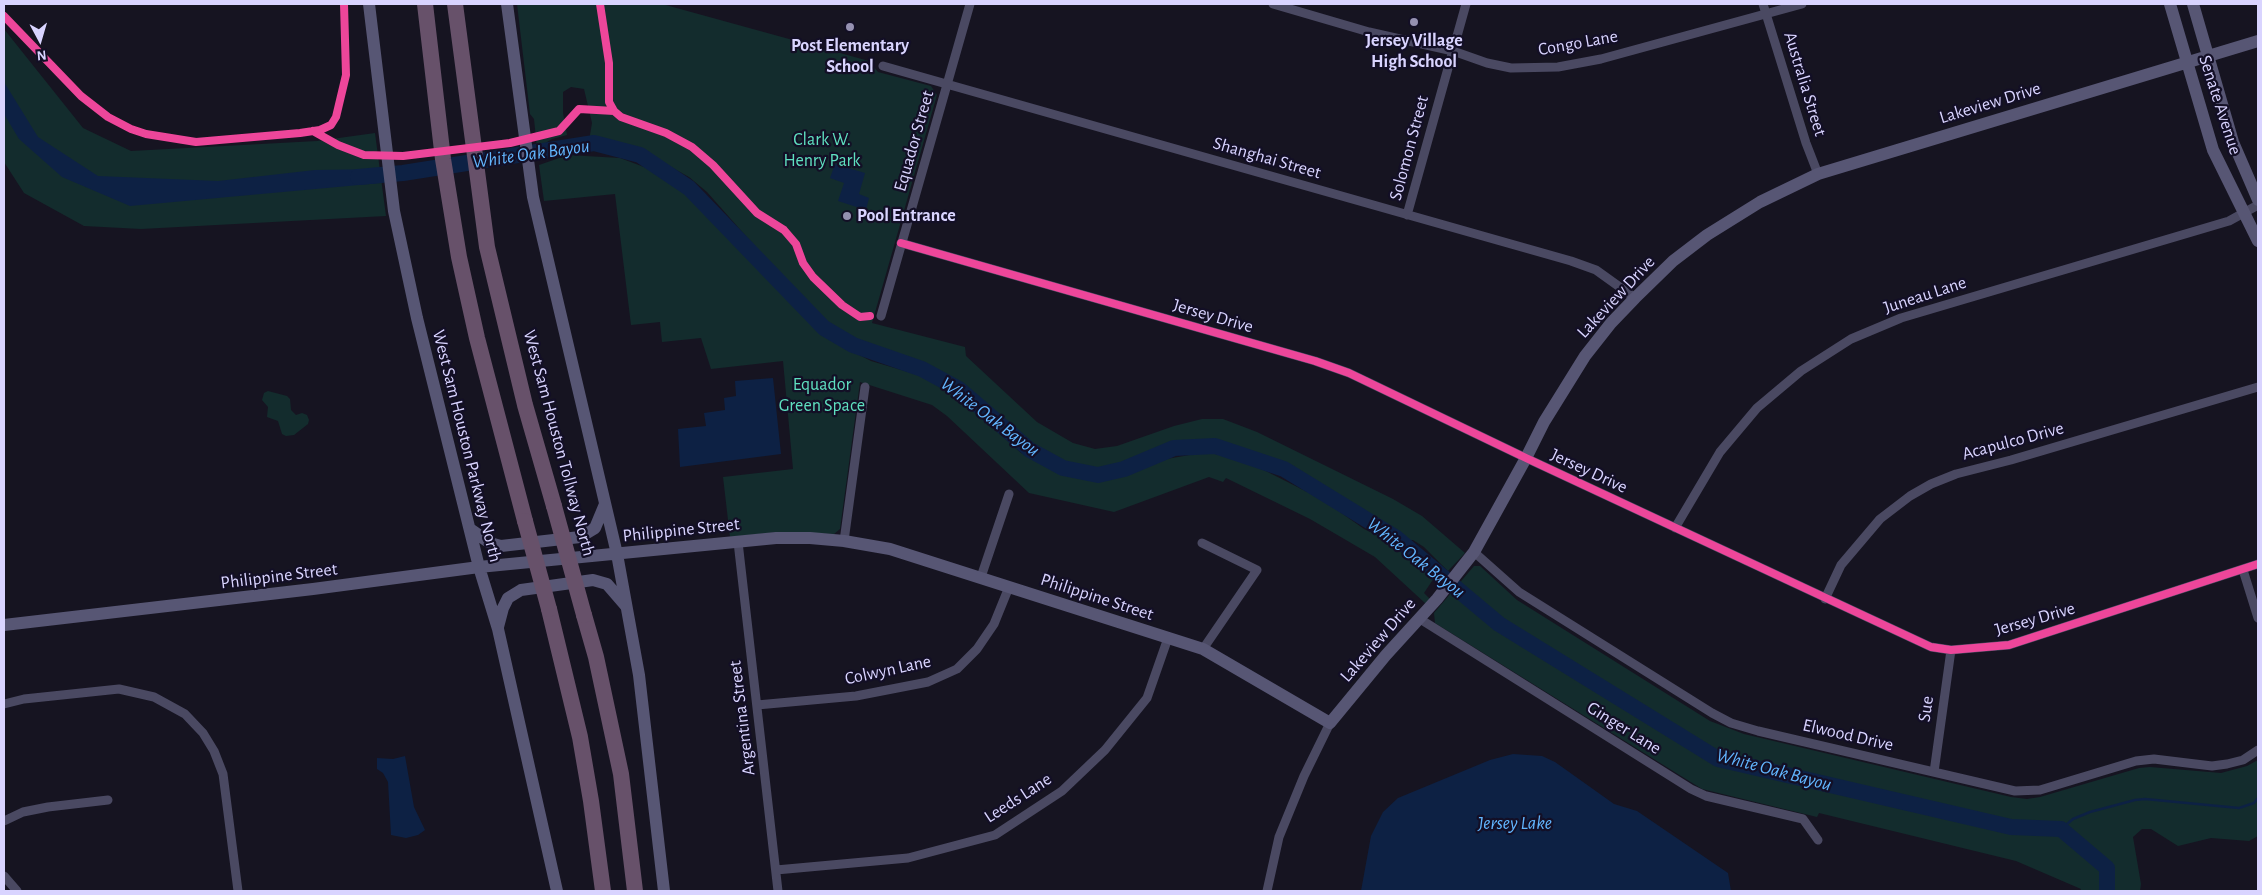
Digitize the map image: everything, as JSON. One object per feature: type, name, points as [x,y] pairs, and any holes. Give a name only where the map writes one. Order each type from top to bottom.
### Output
[{"type":"highway","points":[[425,4],[450,206],[469,306],[549,609],[581,745],[591,801],[603,891]]},
{"type":"highway","name":"West Sam Houston Tollway North","points":[[455,4],[487,247],[525,405],[596,657],[621,774],[635,891]]},
{"type":"street","name":"West Sam Houston Parkway North","points":[[369,4],[394,211],[417,318],[479,567],[498,629],[556,891]]},
{"type":"street","points":[[507,4],[533,196],[617,554],[640,685],[664,891]]},
{"type":"street","name":"Equador Street","points":[[880,316],[970,4]]},
{"type":"street","name":"Congo Lane","points":[[1273,4],[1369,32],[1453,51],[1487,63],[1511,68],[1558,67],[1601,59],[1802,4]]},
{"type":"street","name":"Solomon Street","points":[[1407,215],[1466,4]]},
{"type":"street","name":"Australia Street","points":[[1763,4],[1818,174]]},
{"type":"street","name":"Senate Avenue","points":[[2170,4],[2213,150],[2258,241]]},
{"type":"street","name":"Senate Avenue","points":[[2193,4],[2233,142],[2258,200]]},
{"type":"street","name":"Lakeview Drive","points":[[1267,891],[1279,837],[1304,776],[1330,723],[1386,655],[1437,599],[1474,552],[1544,422],[1585,356],[1611,322],[1673,261],[1707,235],[1760,202],[1818,174],[2258,41]]},
{"type":"street","name":"Shanghai Street","points":[[883,66],[1596,270],[1635,298]]},
{"type":"street","name":"Juneau Lane","points":[[1675,528],[1720,452],[1757,408],[1801,371],[1851,339],[1900,318],[2230,221],[2258,205]]},
{"type":"street","name":"Jersey Drive","points":[[901,243],[1306,358],[1349,373],[1912,640],[1951,650],[2009,645],[2258,564]]},
{"type":"street","points":[[844,541],[865,387]]},
{"type":"street","name":"Acapulco Drive","points":[[1825,599],[1841,565],[1880,519],[1910,496],[1931,484],[1956,474],[2021,457],[2258,387]]},
{"type":"street","points":[[981,577],[1009,494]]},
{"type":"street","points":[[470,529],[490,543],[501,546],[580,537],[595,528],[605,504]]},
{"type":"street","name":"Philippine Street","points":[[4,625],[294,592],[479,567],[776,538],[844,541],[890,549],[1203,648],[1330,723]]},
{"type":"street","name":"Argentina Street","points":[[738,542],[778,891]]},
{"type":"street","points":[[1202,543],[1257,570],[1203,648]]},
{"type":"street","name":"Elwood Drive","points":[[1474,552],[1519,592],[1731,723],[2015,791],[2040,790],[2136,761],[2154,759],[2212,766],[2242,760],[2258,750]]},
{"type":"street","points":[[2243,570],[2258,618]]},
{"type":"street","points":[[498,629],[503,608],[508,598],[521,590],[593,580],[607,584],[626,606]]},
{"type":"street","name":"Colwyn Lane","points":[[757,705],[856,696],[928,682],[957,669],[977,649],[994,624],[1010,587]]},
{"type":"street","name":"Ginger Lane","points":[[1420,619],[1691,789],[1706,796],[1803,819],[1818,840]]},
{"type":"street","name":"Leeds Lane","points":[[776,870],[908,858],[995,835],[1062,791],[1105,750],[1146,698],[1168,638]]},
{"type":"street","name":"Sue","points":[[1934,772],[1951,650]]},
{"type":"street","points":[[4,704],[33,698],[107,690],[125,690],[144,693],[176,707],[195,723],[214,751],[223,774],[238,891]]},
{"type":"street","points":[[4,821],[23,812],[108,800]]},
{"type":"street","points":[[4,876],[16,891]]},
{"type":"green space","name":"Clark W. Henry Park","points":[[517,4],[662,4],[869,61],[878,72],[931,86],[937,95],[872,323],[965,347],[966,356],[1037,422],[1073,443],[1095,449],[1117,446],[1174,426],[1202,419],[1223,419],[1257,432],[1393,499],[1422,516],[1465,553],[1448,571],[1424,547],[1413,540],[1405,540],[1352,503],[1303,473],[1252,451],[1212,439],[1182,441],[1161,446],[1121,465],[1099,468],[1071,464],[1050,456],[948,376],[927,364],[849,338],[826,322],[798,295],[707,192],[689,177],[638,149],[589,141],[592,123],[584,89],[571,87],[563,92],[563,113],[567,135],[552,139],[537,148],[534,119],[530,114]]},
{"type":"green space","points":[[4,29],[83,128],[131,151],[317,141],[375,133],[386,216],[141,229],[84,226],[24,193],[4,162]]},
{"type":"green space","name":"Equador Green Space","points":[[568,155],[620,158],[652,170],[685,191],[710,212],[806,319],[828,339],[871,361],[932,379],[956,395],[1021,453],[1049,466],[1092,479],[1111,478],[1155,461],[1207,452],[1248,462],[1323,500],[1364,529],[1393,543],[1434,578],[1424,593],[1430,599],[1426,604],[1375,557],[1310,519],[1226,478],[1223,482],[1209,477],[1114,512],[1029,493],[947,416],[932,405],[860,382],[840,529],[834,534],[779,532],[730,537],[723,477],[793,469],[783,361],[711,369],[701,338],[662,342],[660,322],[631,325],[615,194],[544,201],[539,165]]},
{"type":"green space","points":[[268,391],[287,396],[290,399],[291,410],[296,415],[302,413],[307,415],[308,424],[294,435],[286,436],[282,434],[278,421],[267,417],[268,407],[262,400],[264,393]]},
{"type":"green space","points":[[1474,566],[1480,566],[1517,600],[1710,721],[1744,734],[2011,797],[2027,799],[2040,797],[2139,768],[2150,767],[2221,773],[2247,766],[2258,760],[2258,836],[2249,841],[2211,838],[2178,846],[2151,829],[2142,829],[2133,837],[2141,884],[2140,891],[2080,891],[2081,889],[2016,861],[1819,813],[1817,817],[1702,789],[1435,623],[1434,613]]},
{"type":"water","points":[[4,82],[38,137],[98,176],[218,181],[315,170],[379,169],[381,183],[130,206],[62,177],[19,139],[4,114]]},
{"type":"water","points":[[835,164],[865,173],[859,194],[869,198],[866,210],[838,201],[844,183],[830,178]]},
{"type":"water","points":[[773,378],[781,454],[680,467],[678,429],[706,426],[704,413],[725,410],[724,398],[736,396],[735,381]]},
{"type":"water","name":"Jersey Lake","points":[[1513,754],[1542,756],[1555,762],[1614,804],[1637,811],[1728,873],[1731,891],[1361,891],[1371,836],[1383,812],[1398,798],[1490,760]]},
{"type":"water","points":[[405,756],[414,807],[425,830],[418,835],[406,838],[391,835],[388,782],[383,773],[377,769],[377,758],[393,759]]},
{"type":"waterway","name":"White Oak Bayou","points":[[358,177],[403,173],[594,143],[640,155],[689,188],[824,328],[853,345],[922,369],[959,389],[1030,450],[1063,468],[1098,475],[1124,469],[1174,448],[1215,446],[1284,469],[1395,537],[1499,624],[1718,759],[2011,827],[2061,829],[2107,868],[2107,891]]},
{"type":"waterway","points":[[2061,829],[2073,819],[2090,812],[2135,800],[2145,799],[2239,808],[2254,803],[2258,798]]},
{"type":"cycle path","points":[[4,16],[81,96],[108,117],[131,129],[146,134],[196,142],[300,133],[320,130],[331,125],[336,117],[346,75],[344,4]]},
{"type":"cycle path","points":[[600,4],[609,63],[609,102],[614,111]]},
{"type":"cycle path","points":[[313,131],[338,145],[364,155],[403,156],[510,143],[559,131],[579,109],[614,111],[621,117],[666,133],[692,147],[713,165],[757,213],[784,230],[796,244],[803,263],[813,277],[842,305],[860,317],[870,316]]},
{"type":"cycle path","points":[[901,243],[1315,361],[1349,373],[1526,458],[1931,647],[1951,650],[2009,645],[2258,564]]},
{"type":"place","name":"Jersey Village High School","points":[[1414,22]]},
{"type":"place","name":"Post Elementary School","points":[[850,27]]},
{"type":"place","name":"Pool Entrance","points":[[847,216]]}]
